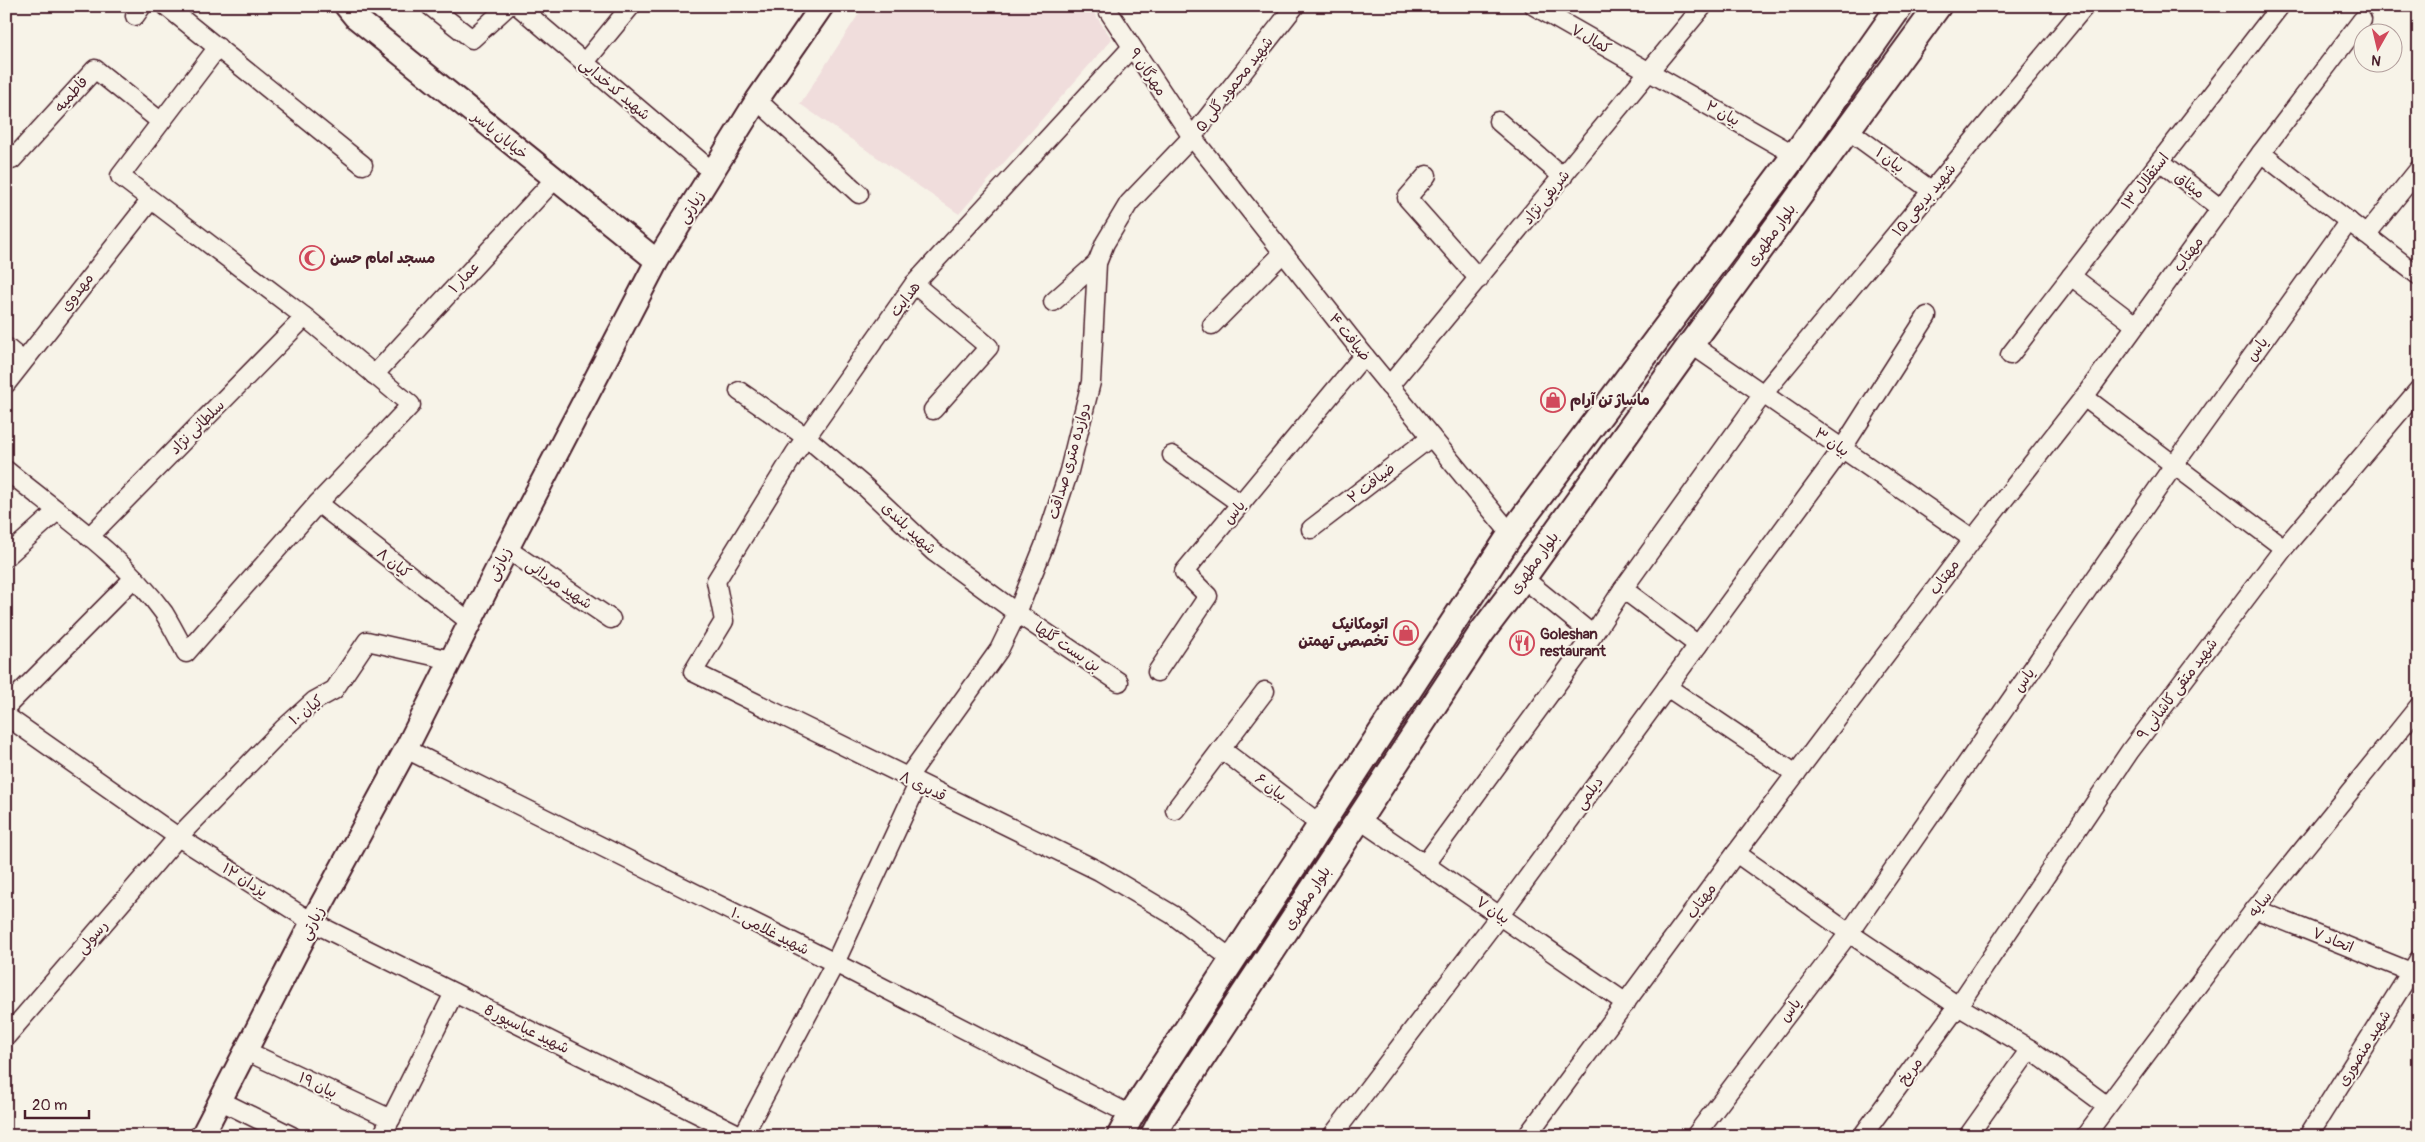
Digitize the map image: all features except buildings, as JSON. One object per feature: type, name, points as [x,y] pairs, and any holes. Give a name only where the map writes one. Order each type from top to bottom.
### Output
[{"type":"main road","name":"بلوار مطهری","points":[[1126,1125],[1511,534],[1795,155],[1900,6]]},
{"type":"main road","name":"بلوار مطهری","points":[[1153,1136],[1163,1117],[1482,632],[1938,6]]},
{"type":"main road","points":[[1434,651],[1460,665]]},
{"type":"street","points":[[166,6],[363,165]]},
{"type":"street","name":"خیابان یاسر","points":[[346,6],[355,17],[656,261]]},
{"type":"street","points":[[430,6],[472,39],[508,6]]},
{"type":"street","name":"شهید کدخدایی","points":[[518,6],[713,172]]},
{"type":"street","points":[[584,63],[631,6]]},
{"type":"street","name":"زیارتی","points":[[202,1136],[312,922],[406,750],[507,549],[656,261],[757,100],[822,6]]},
{"type":"street","name":"مهرگان ۹","points":[[1105,6],[1192,137]]},
{"type":"street","name":"شهید محمود گلی ۵","points":[[1192,137],[1295,6]]},
{"type":"street","name":"کمال ۷","points":[[1534,6],[1649,73]]},
{"type":"street","name":"شریفی نژاد","points":[[1390,386],[1649,73],[1702,6]]},
{"type":"street","name":"شهید بدیعی ۱۵","points":[[1425,864],[1593,635],[1623,589],[1763,394],[2085,6]]},
{"type":"street","name":"استقلال ۱۳","points":[[2010,356],[2280,6]]},
{"type":"street","name":"مهتاب","points":[[1527,1136],[1736,853],[1972,539],[2084,396],[2261,153],[2362,20]]},
{"type":"street","points":[[6,470],[89,537],[134,578],[164,614],[186,653],[318,503],[411,405],[305,317],[120,176],[218,47]]},
{"type":"street","name":"هدایت","points":[[716,582],[806,437],[914,284],[1132,47]]},
{"type":"street","name":"فاطمیه","points":[[9,157],[95,69],[160,121]]},
{"type":"street","name":"بیان ۲","points":[[1649,73],[1795,155]]},
{"type":"street","points":[[757,100],[858,194]]},
{"type":"street","points":[[1498,121],[1563,176]]},
{"type":"street","name":"بیان ۱","points":[[1848,130],[1932,191]]},
{"type":"street","name":"ضیافت ۴","points":[[1192,137],[1364,355],[1511,534]]},
{"type":"street","name":"دوازده متری صداقت","points":[[742,1136],[835,963],[912,781],[998,650],[1016,613],[1044,546],[1069,471],[1091,382],[1097,264],[1106,243],[1129,203],[1192,137]]},
{"type":"street","points":[[2261,153],[2419,276]]},
{"type":"street","name":"میثاق","points":[[2160,161],[2221,209]]},
{"type":"street","points":[[2366,235],[2419,169]]},
{"type":"street","points":[[1426,175],[1407,198],[1479,279]]},
{"type":"street","name":"عمار ۱","points":[[374,374],[554,180]]},
{"type":"street","name":"مهدوی","points":[[6,384],[150,200]]},
{"type":"street","name":"یاس","points":[[1695,1136],[1849,933],[2174,465],[2349,221]]},
{"type":"street","points":[[1212,325],[1283,253]]},
{"type":"street","points":[[1053,302],[1097,264]]},
{"type":"street","points":[[2071,276],[2135,325]]},
{"type":"street","points":[[914,284],[989,347],[933,410]]},
{"type":"street","name":"دیلمی","points":[[1332,1136],[1500,914],[1842,449],[1926,316]]},
{"type":"street","name":"سلطانی نژاد","points":[[89,537],[305,317]]},
{"type":"street","name":"بیان ۳","points":[[1691,344],[1972,539]]},
{"type":"street","points":[[6,346],[23,361]]},
{"type":"street","name":"یاس","points":[[1157,672],[1208,596],[1184,572],[1364,355]]},
{"type":"street","name":"شهید متقی کاشانی ۹","points":[[1958,1006],[2130,751],[2284,548],[2419,389]]},
{"type":"street","name":"شهید بلندی","points":[[739,391],[806,437],[864,486],[934,552],[1016,613]]},
{"type":"street","points":[[2084,396],[2284,548]]},
{"type":"street","name":"ضیافت ۲","points":[[1311,529],[1431,437]]},
{"type":"street","points":[[1172,455],[1241,504]]},
{"type":"street","name":"کیان ۸","points":[[318,503],[470,622]]},
{"type":"street","points":[[6,557],[57,511]]},
{"type":"street","name":"شهید مردانی","points":[[507,549],[611,619]]},
{"type":"street","points":[[6,707],[134,578]]},
{"type":"street","points":[[1523,578],[1593,635]]},
{"type":"street","name":"قدیری ۸","points":[[716,582],[724,621],[692,672],[1099,871],[1173,915],[1233,960]]},
{"type":"street","points":[[1623,589],[1698,645]]},
{"type":"street","name":"بن بست گلها","points":[[1016,613],[1119,682]]},
{"type":"street","name":"کیان ۱۰","points":[[178,837],[283,729],[314,701],[334,690],[367,641],[451,660]]},
{"type":"street","points":[[1667,687],[1796,774]]},
{"type":"street","points":[[1174,810],[1265,691]]},
{"type":"street","name":"سایه","points":[[2085,1136],[2106,1105],[2255,909],[2419,706]]},
{"type":"street","name":"یزدان ۱۲","points":[[6,716],[178,837],[312,922]]},
{"type":"street","name":"بیان ۶","points":[[1221,749],[1321,825]]},
{"type":"street","name":"شهید غلامی ۱۰","points":[[406,750],[835,963],[1126,1125]]},
{"type":"street","name":"بیان ۷","points":[[1359,819],[1500,914],[1626,1003]]},
{"type":"street","name":"رسولی","points":[[6,1037],[178,837]]},
{"type":"street","points":[[1736,853],[1849,933],[1958,1006],[2030,1049],[2106,1105]]},
{"type":"street","name":"اتحاد ۷","points":[[2255,909],[2415,966]]},
{"type":"street","name":"شهید عباسپور 8","points":[[312,922],[742,1136]]},
{"type":"street","name":"شهید منصوری","points":[[2308,1136],[2415,966]]},
{"type":"street","points":[[382,1136],[454,993]]},
{"type":"street","name":"مریخ","points":[[1862,1136],[1958,1006]]},
{"type":"street","points":[[1968,1136],[2030,1049]]},
{"type":"street","name":"بیان ۱۹","points":[[246,1051],[391,1119]]},
{"type":"street","points":[[221,1101],[292,1136]]},
{"type":"shaded area","points":[[864,6],[1089,6],[1112,39],[959,214],[800,104]]},
{"type":"place","name":"مسجد امام حسن","points":[[312,258]]},
{"type":"place","name":"ماساژ تن آرام","points":[[1553,400]]},
{"type":"place","name":"اتومکانیک تخصصی تهمتن","points":[[1406,633]]},
{"type":"place","name":"Goleshan restaurant","points":[[1522,643]]}]
